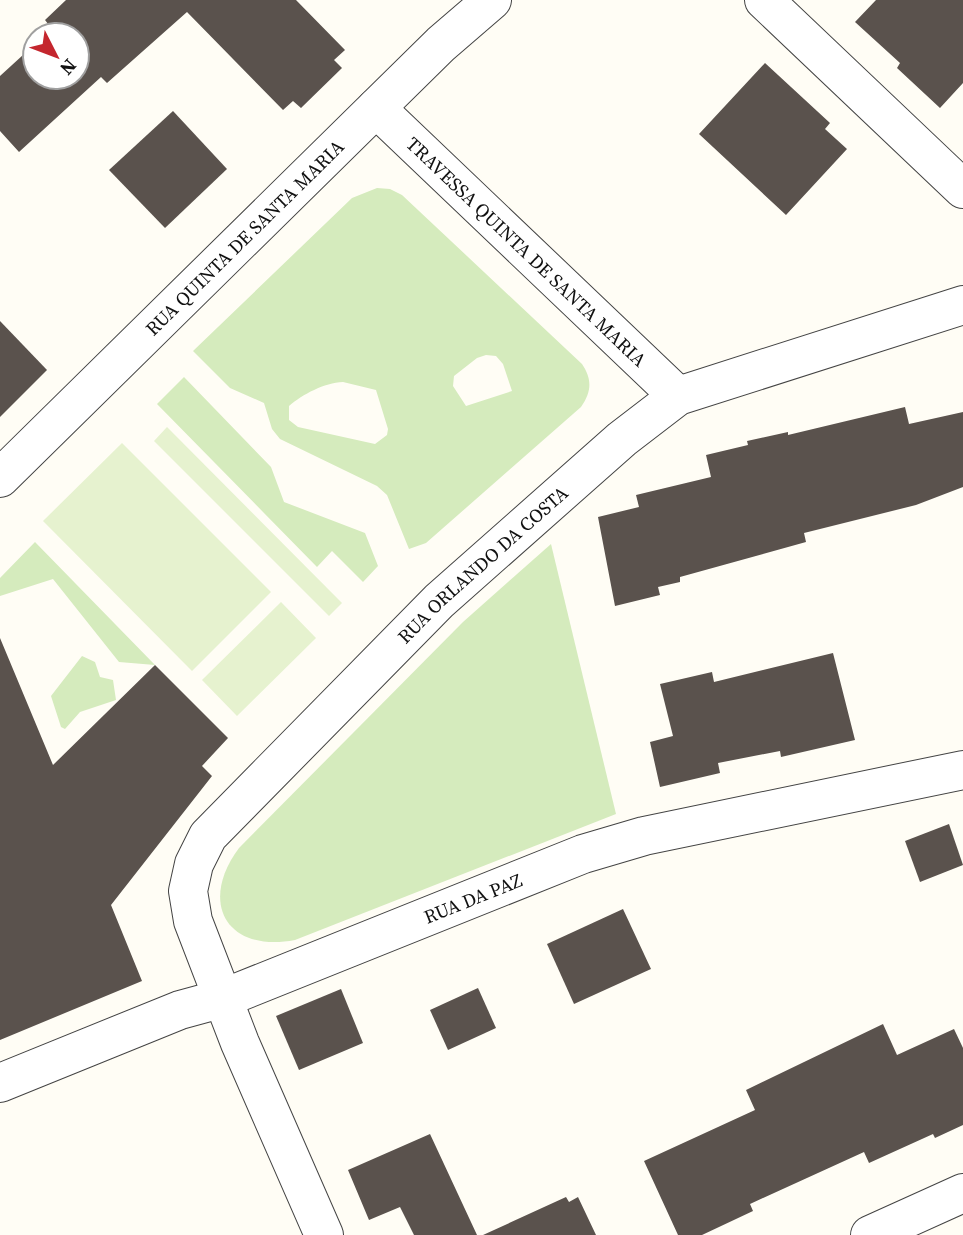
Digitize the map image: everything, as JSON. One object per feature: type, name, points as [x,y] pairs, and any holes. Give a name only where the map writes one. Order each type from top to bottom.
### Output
[{"type":"street","name":"RUA QUINTA DE SANTA MARIA","points":[[0,478],[376,108],[492,0]]},
{"type":"street","points":[[764,0],[963,189]]},
{"type":"street","name":"TRAVESSA QUINTA DE SANTA MARIA","points":[[376,108],[678,396]]},
{"type":"street","name":"RUA ORLANDO DA COSTA","points":[[324,1235],[240,1043],[192,921],[188,891],[194,864],[208,836],[439,601],[622,439],[678,396],[963,305]]},
{"type":"street","name":"RUA DA PAZ","points":[[0,1083],[180,1010],[224,998],[583,854],[644,836],[963,770]]},
{"type":"street","points":[[870,1235],[963,1193]]},
{"type":"green space","points":[[377,188],[390,189],[402,195],[582,364],[589,380],[589,390],[581,407],[426,543],[409,549],[387,495],[377,486],[280,439],[272,429],[264,403],[230,388],[193,351],[352,198]],"holes":[[[496,356],[503,364],[512,391],[466,406],[453,386],[454,376],[477,358]],[[343,382],[376,390],[388,429],[387,435],[375,444],[298,427],[289,420],[289,406],[307,393]]]},
{"type":"green space","points":[[184,377],[271,467],[284,502],[365,533],[378,566],[363,582],[332,551],[317,567],[157,404]]},
{"type":"green space","points":[[167,427],[342,603],[329,616],[154,441]]},
{"type":"green space","points":[[122,443],[271,592],[192,671],[43,521]]},
{"type":"green space","points":[[35,542],[155,665],[119,662],[53,579],[0,596],[0,578]]},
{"type":"green space","points":[[551,544],[616,814],[295,940],[271,942],[252,939],[237,931],[226,920],[221,905],[221,887],[227,868],[239,848],[463,622]]},
{"type":"green space","points":[[281,602],[316,638],[237,716],[202,680]]},
{"type":"green space","points":[[82,656],[95,662],[100,677],[113,680],[116,700],[80,712],[65,729],[61,727],[51,696]]},
{"type":"building","points":[[66,0],[296,0],[345,50],[334,60],[342,68],[301,108],[293,101],[283,110],[187,12],[107,83],[101,77],[91,86],[91,21],[45,20]]},
{"type":"building","points":[[876,0],[963,0],[963,83],[940,108],[897,68],[900,63],[855,22]]},
{"type":"building","points":[[21,57],[21,91],[86,91],[19,152],[0,131],[0,76]]},
{"type":"building","points":[[765,63],[830,123],[825,129],[847,149],[786,215],[699,134]]},
{"type":"building","points":[[173,111],[227,169],[165,228],[109,170]]},
{"type":"building","points":[[0,321],[47,370],[0,417]]},
{"type":"building","points":[[905,407],[909,424],[963,412],[963,487],[916,505],[804,533],[806,542],[680,577],[680,582],[658,587],[660,595],[615,606],[598,517],[639,507],[636,495],[711,477],[706,455],[748,445],[747,441],[788,432],[788,435]]},
{"type":"building","points":[[0,638],[53,765],[155,665],[228,738],[202,766],[212,776],[111,905],[142,981],[0,1040]]},
{"type":"building","points":[[833,653],[855,740],[781,757],[780,751],[718,763],[720,773],[660,787],[650,742],[673,736],[660,684],[712,672],[714,682]]},
{"type":"building","points":[[949,824],[963,865],[920,882],[905,841]]},
{"type":"building","points":[[623,909],[651,969],[574,1004],[547,944]]},
{"type":"building","points":[[478,988],[496,1028],[448,1050],[430,1010]]},
{"type":"building","points":[[341,989],[363,1043],[299,1070],[276,1016]]},
{"type":"building","points":[[883,1024],[897,1055],[954,1029],[963,1048],[963,1125],[935,1138],[933,1134],[869,1163],[864,1152],[750,1204],[753,1211],[702,1235],[678,1235],[644,1161],[755,1110],[746,1090]]},
{"type":"building","points":[[430,1134],[477,1235],[414,1235],[400,1207],[369,1220],[348,1170]]},
{"type":"building","points":[[566,1197],[569,1202],[578,1197],[596,1235],[483,1235]]}]
